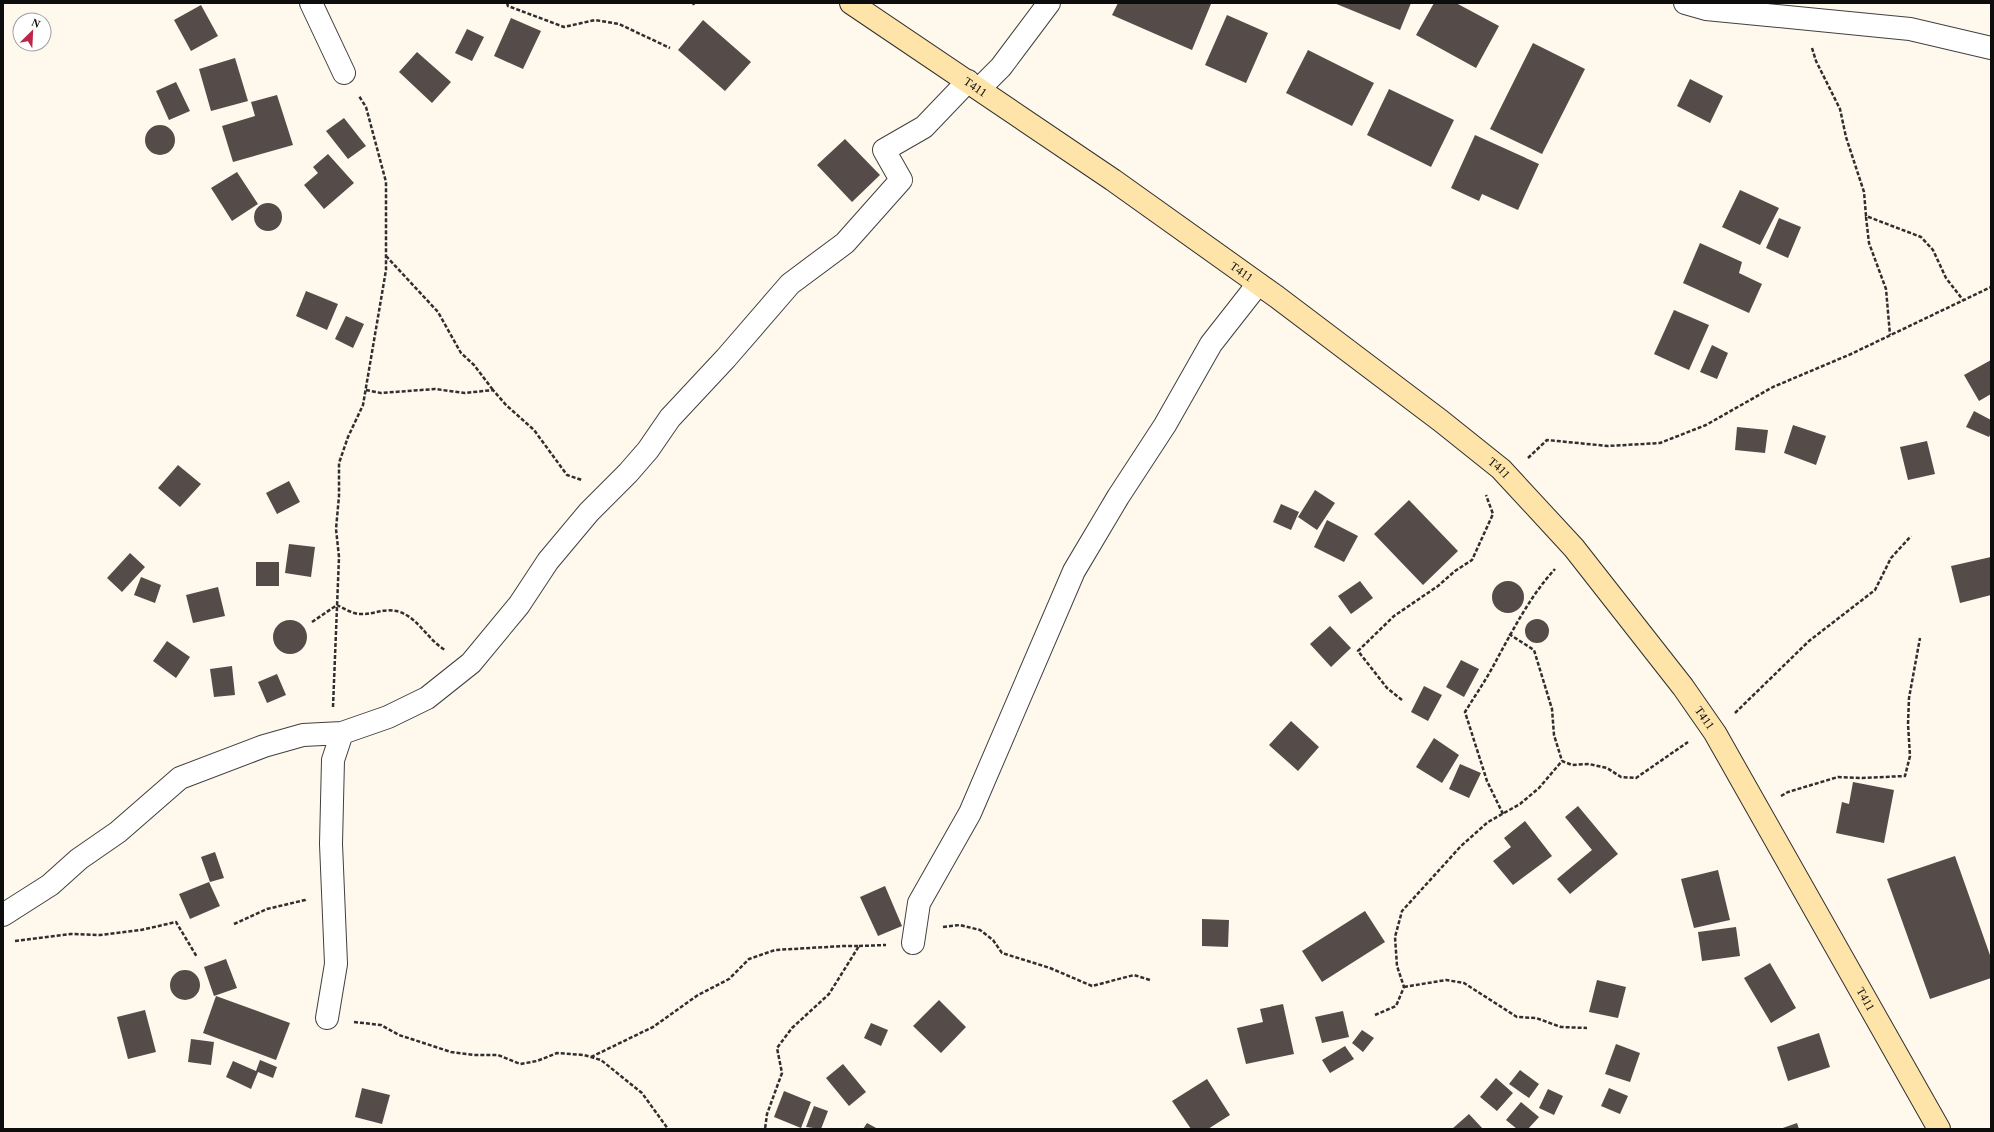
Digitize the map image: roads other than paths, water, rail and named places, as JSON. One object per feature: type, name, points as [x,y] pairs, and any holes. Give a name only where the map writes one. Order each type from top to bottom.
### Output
[{"type":"main road","name":"T411","points":[[850,3],[974,85],[1113,180],[1258,284],[1441,421],[1509,477],[1574,548],[1684,687],[1715,733],[1940,1129]]},
{"type":"street","points":[[311,3],[344,73]]},
{"type":"street","points":[[3,915],[50,885],[80,859],[118,832],[180,778],[264,746],[303,735],[337,733],[388,717],[427,698],[471,663],[519,605],[548,561],[589,512],[614,488],[648,450],[670,418],[726,358],[790,284],[845,243],[901,180],[884,150],[924,127],[974,85],[1001,67],[1049,3]]},
{"type":"street","points":[[1685,3],[1706,9],[1809,11],[1910,29],[1991,48]]},
{"type":"street","points":[[913,943],[919,903],[970,813],[1074,571],[1118,497],[1165,425],[1211,344],[1258,284]]},
{"type":"street","points":[[327,1018],[336,964],[331,844],[333,760],[337,733]]}]
